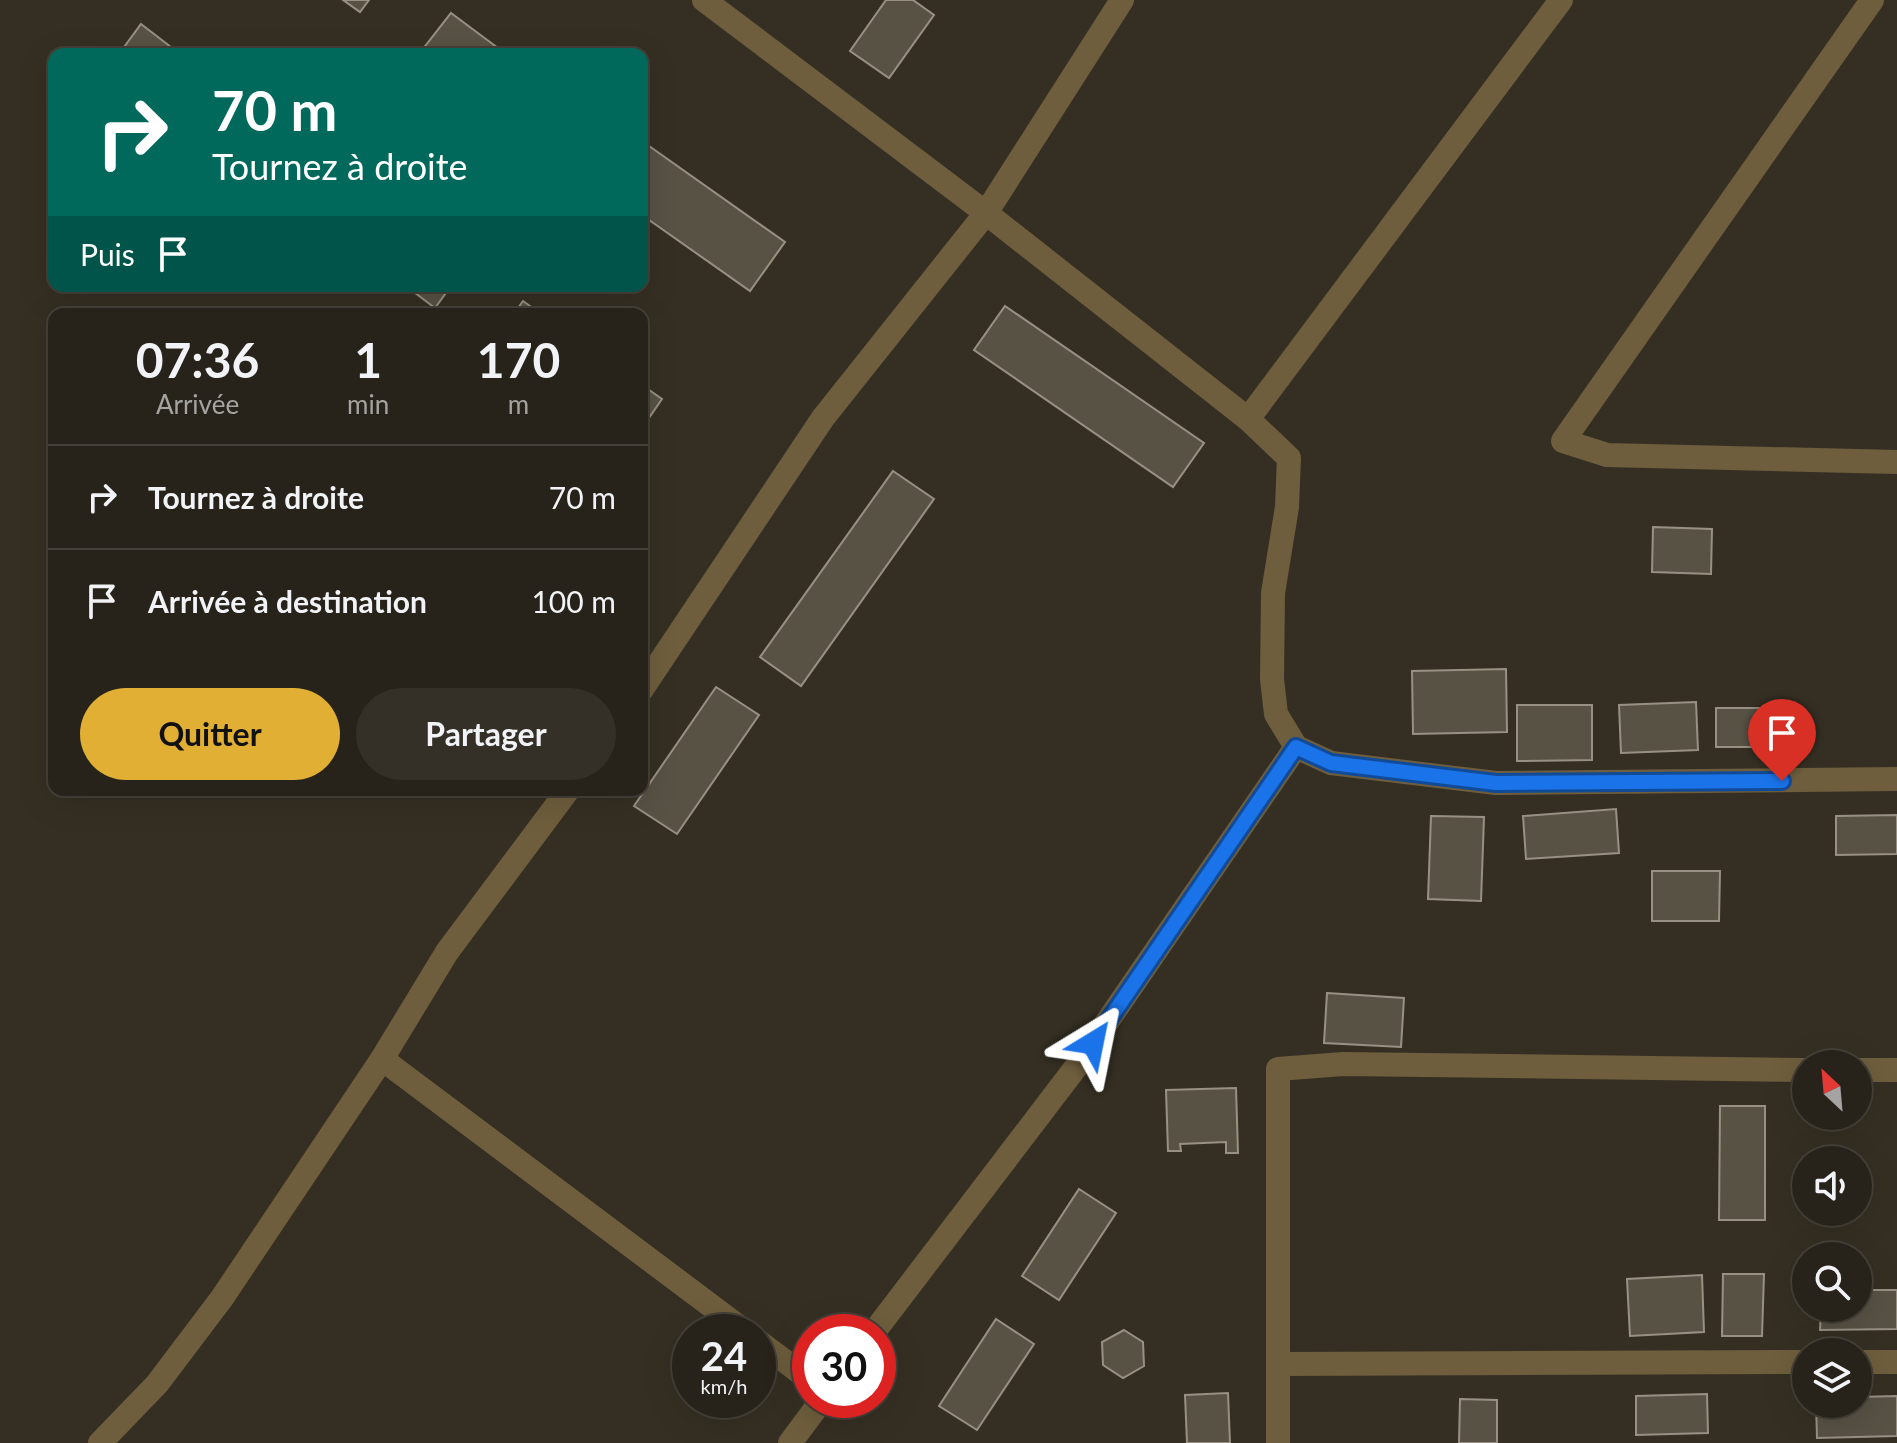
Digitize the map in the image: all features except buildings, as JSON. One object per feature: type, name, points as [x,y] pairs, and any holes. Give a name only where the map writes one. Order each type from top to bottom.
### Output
[{"type":"street","points":[[704,0],[986,213],[1248,419],[1289,458],[1287,507],[1273,593],[1272,679],[1276,714],[1296,747],[1331,763],[1496,783],[1897,779]]},
{"type":"street","points":[[648,680],[823,418],[986,213],[1122,0]]},
{"type":"street","points":[[1248,419],[1561,0]]},
{"type":"street","points":[[1872,0],[1563,441],[1607,455],[1897,462]]},
{"type":"street","points":[[888,1314],[1076,1067],[1296,747]]},
{"type":"street","points":[[101,1443],[157,1384],[222,1298],[382,1059],[447,952],[564,796]]},
{"type":"street","points":[[382,1059],[722,1314]]},
{"type":"street","points":[[1278,1443],[1278,1069],[1343,1064],[1792,1070]]},
{"type":"street","points":[[1872,1070],[1897,1070]]},
{"type":"street","points":[[1280,1364],[1792,1362]]},
{"type":"street","points":[[1872,1362],[1897,1362]]},
{"type":"street","points":[[790,1443],[809,1418]]},
{"type":"route","points":[[1093,1043],[1296,747],[1331,763],[1496,783],[1782,781]]}]
